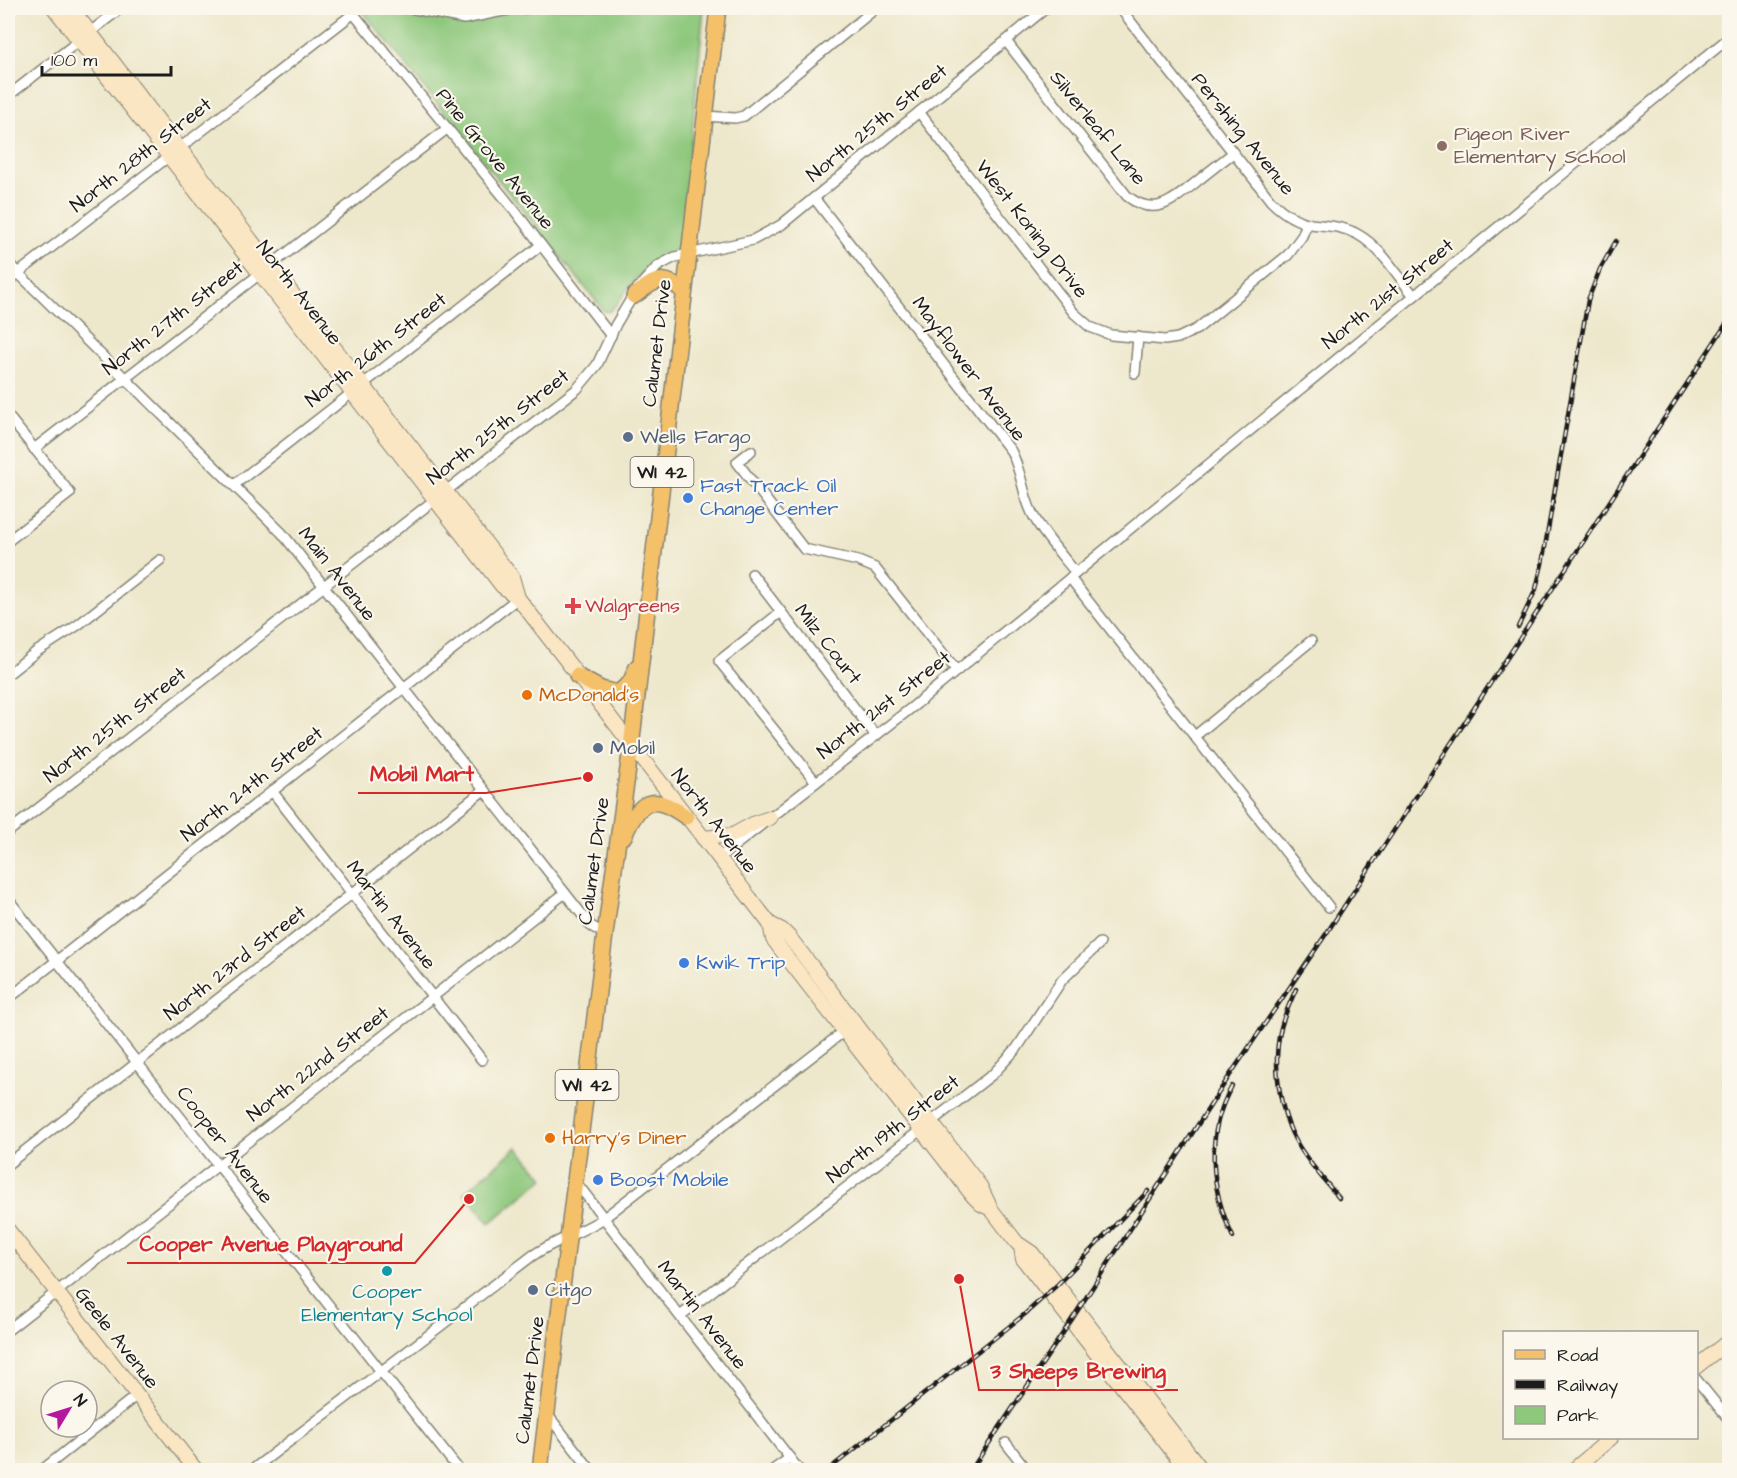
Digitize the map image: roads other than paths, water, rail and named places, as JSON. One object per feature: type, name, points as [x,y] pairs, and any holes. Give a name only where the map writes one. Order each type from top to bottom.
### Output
[{"type":"main road","name":"North Avenue","points":[[54,8],[84,36],[440,496],[502,586],[518,598],[770,924],[779,928],[790,938],[850,1027],[926,1126],[980,1186],[991,1209],[1021,1247],[1032,1253],[1202,1470]]},
{"type":"main road","name":"North Avenue","points":[[71,8],[84,36]]},
{"type":"main road","name":"Calumet Drive","points":[[540,1470],[605,934],[631,747],[718,8]]},
{"type":"main road","points":[[634,296],[663,279],[672,282],[684,292]]},
{"type":"main road","points":[[577,676],[601,689],[618,693],[630,683],[642,653]]},
{"type":"main road","points":[[617,849],[631,821],[643,806],[655,802],[661,803],[686,817]]},
{"type":"main road","points":[[703,838],[733,835],[770,818]]},
{"type":"main road","name":"Geele Avenue","points":[[8,1230],[196,1470]]},
{"type":"main road","name":"North Avenue","points":[[1021,1247],[1023,1259],[1187,1470]]},
{"type":"main road","points":[[1698,1365],[1730,1340]]},
{"type":"main road","points":[[1574,1470],[1609,1439]]},
{"type":"street","points":[[8,96],[121,8]]},
{"type":"street","points":[[410,8],[464,19],[513,9],[534,8]]},
{"type":"street","points":[[705,116],[744,117],[876,8]]},
{"type":"street","name":"North 25th Street","points":[[8,832],[577,389],[597,365],[642,282],[658,266],[670,259],[688,254],[753,240],[780,225],[1046,8]]},
{"type":"street","name":"Pershing Avenue","points":[[1120,8],[1271,201],[1290,216],[1307,223],[1350,230],[1368,240],[1414,296]]},
{"type":"street","name":"Pine Grove Avenue","points":[[352,10],[611,336]]},
{"type":"street","name":"North 28th Street","points":[[8,281],[352,10]]},
{"type":"street","name":"Silverleaf Lane","points":[[1006,41],[1127,196],[1134,201],[1149,207],[1165,204],[1233,153]]},
{"type":"street","name":"North 21st Street","points":[[718,858],[957,671],[1727,43]]},
{"type":"street","name":"West Koning Drive","points":[[919,112],[1082,321],[1100,332],[1165,340],[1178,338],[1197,329],[1288,255],[1302,236],[1307,223]]},
{"type":"street","name":"North 27th Street","points":[[34,449],[448,128]]},
{"type":"street","name":"Mayflower Avenue","points":[[814,198],[1011,451],[1022,475],[1032,512],[1073,575],[1329,908]]},
{"type":"street","name":"North 26th Street","points":[[234,485],[541,245]]},
{"type":"street","name":"Main Avenue","points":[[8,263],[282,533],[591,926],[605,934]]},
{"type":"street","points":[[1135,373],[1138,338]]},
{"type":"street","points":[[8,416],[70,493],[8,541]]},
{"type":"street","points":[[751,451],[737,462],[804,549],[858,561],[875,568],[957,671]]},
{"type":"street","points":[[8,674],[36,652],[78,626],[160,560]]},
{"type":"street","name":"Milz Court","points":[[752,574],[876,736]]},
{"type":"street","name":"North 24th Street","points":[[8,999],[518,598]]},
{"type":"street","points":[[781,612],[719,661],[816,782]]},
{"type":"street","points":[[1195,736],[1311,641]]},
{"type":"street","name":"North 23rd Street","points":[[8,1164],[484,790]]},
{"type":"street","name":"Martin Avenue","points":[[272,791],[482,1060]]},
{"type":"street","name":"North 22nd Street","points":[[8,1330],[565,893]]},
{"type":"street","name":"Cooper Avenue","points":[[8,899],[459,1470]]},
{"type":"street","name":"North 19th Street","points":[[680,1317],[993,1074],[1029,1031],[1062,980],[1100,943]]},
{"type":"street","points":[[252,1470],[532,1256],[604,1218],[850,1027]]},
{"type":"street","name":"Martin Avenue","points":[[575,1181],[799,1470]]},
{"type":"street","points":[[1698,1381],[1730,1421]]},
{"type":"street","points":[[42,1470],[137,1395]]},
{"type":"street","points":[[547,1414],[591,1470]]},
{"type":"street","points":[[1006,1443],[1027,1470]]},
{"type":"street","points":[[773,1470],[790,1458]]},
{"type":"railway","points":[[1518,627],[1536,589],[1542,564],[1588,300],[1600,269],[1616,241]]},
{"type":"railway","points":[[971,1470],[1730,318]]},
{"type":"railway","points":[[1730,337],[1725,371],[1730,410]]},
{"type":"railway","points":[[1296,989],[1280,1032],[1277,1062],[1280,1094],[1295,1139],[1339,1198]]},
{"type":"railway","points":[[1232,1086],[1223,1104],[1218,1123],[1214,1142],[1214,1161],[1219,1200],[1233,1237]]},
{"type":"railway","points":[[828,1470],[1025,1314],[1057,1285],[1148,1191]]},
{"type":"place","name":"Pigeon River Elementary School","points":[[1442,146]]},
{"type":"place","name":"Wells Fargo","points":[[628,437]]},
{"type":"place","name":"Fast Track Oil Change Center","points":[[688,498]]},
{"type":"place","name":"Walgreens","points":[[573,606]]},
{"type":"place","name":"McDonald's","points":[[527,695]]},
{"type":"place","name":"Mobil","points":[[598,748]]},
{"type":"place","name":"Mobil Mart","points":[[588,777]]},
{"type":"place","name":"Kwik Trip","points":[[684,963]]},
{"type":"place","name":"Harry's Diner","points":[[550,1138]]},
{"type":"place","name":"Boost Mobile","points":[[598,1180]]},
{"type":"place","name":"Cooper Avenue Playground","points":[[469,1199]]},
{"type":"place","name":"Cooper Elementary School","points":[[387,1271]]},
{"type":"place","name":"3 Sheeps Brewing","points":[[959,1279]]},
{"type":"place","name":"Citgo","points":[[533,1290]]}]
